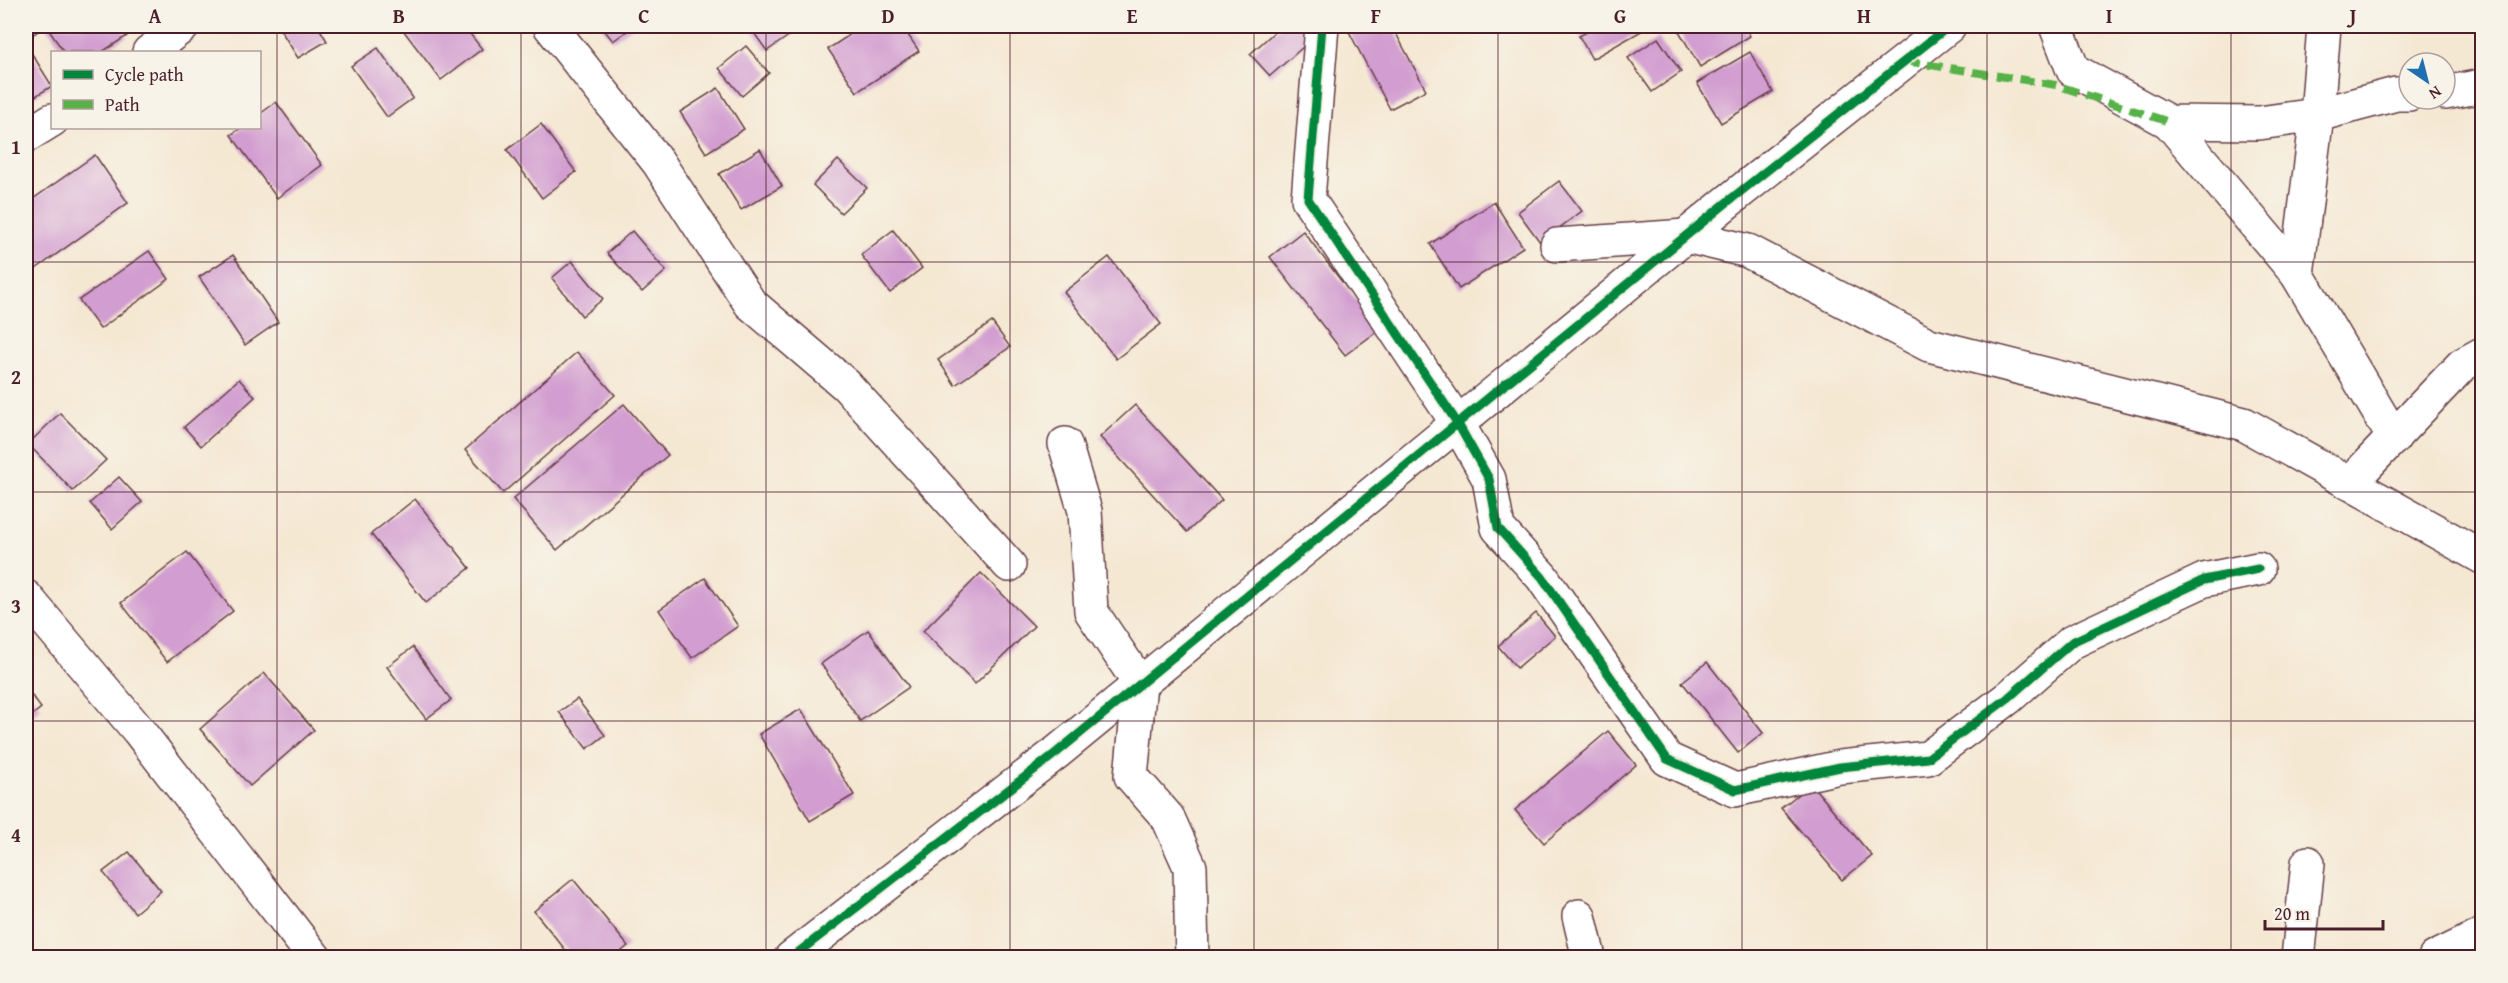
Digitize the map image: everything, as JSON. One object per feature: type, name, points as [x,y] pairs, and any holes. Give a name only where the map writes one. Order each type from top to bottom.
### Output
[{"type":"street","points":[[150,51],[183,26]]},
{"type":"street","points":[[550,26],[658,162],[750,303],[846,385],[1009,565]]},
{"type":"street","points":[[1322,26],[1308,199],[1458,424],[1489,479],[1498,528],[1542,577],[1667,759],[1735,790],[1840,767],[1928,758],[2008,698],[2072,642],[2204,580],[2258,569]]},
{"type":"street","points":[[790,957],[1056,753],[1686,236],[1949,26]]},
{"type":"street","points":[[2056,26],[2073,70],[2169,122],[2297,274],[2394,438]]},
{"type":"street","points":[[2297,274],[2318,115],[2324,26]]},
{"type":"street","points":[[2457,91],[2482,86]]},
{"type":"street","points":[[2169,122],[2259,123],[2318,115],[2397,94]]},
{"type":"street","points":[[26,136],[51,121]]},
{"type":"street","points":[[1557,245],[1686,236],[1748,251],[1929,345],[2244,424],[2482,557]]},
{"type":"street","points":[[2350,483],[2462,365],[2482,354]]},
{"type":"street","points":[[1065,444],[1085,511],[1091,611],[1140,684],[1131,776],[1168,818],[1190,867],[1192,957]]},
{"type":"street","points":[[26,597],[138,730],[315,957]]},
{"type":"street","points":[[2298,957],[2308,863]]},
{"type":"street","points":[[1579,916],[1589,957]]},
{"type":"street","points":[[2435,957],[2482,935]]},
{"type":"building","points":[[26,26],[34,26],[38,31],[26,39]]},
{"type":"building","points":[[46,26],[120,26],[127,36],[104,51],[63,51]]},
{"type":"building","points":[[278,26],[318,26],[327,41],[298,58]]},
{"type":"building","points":[[400,26],[464,26],[482,49],[441,80]]},
{"type":"building","points":[[601,26],[634,26],[613,41]]},
{"type":"building","points":[[749,26],[803,26],[767,51]]},
{"type":"building","points":[[863,26],[902,26],[919,51],[857,92],[828,49]]},
{"type":"building","points":[[1281,26],[1299,26],[1311,40],[1270,76],[1250,54]]},
{"type":"building","points":[[1346,26],[1392,26],[1426,90],[1390,109]]},
{"type":"building","points":[[1598,26],[1643,26],[1645,29],[1592,59],[1579,36]]},
{"type":"building","points":[[1676,26],[1744,26],[1750,36],[1700,67]]},
{"type":"building","points":[[1658,38],[1681,72],[1652,92],[1628,58]]},
{"type":"building","points":[[746,46],[769,73],[742,96],[719,68]]},
{"type":"building","points":[[378,48],[413,98],[387,117],[351,66]]},
{"type":"building","points":[[29,49],[51,87],[26,102],[26,51]]},
{"type":"building","points":[[1750,52],[1773,92],[1721,123],[1697,83]]},
{"type":"building","points":[[718,88],[744,129],[706,153],[680,112]]},
{"type":"building","points":[[276,102],[322,165],[277,198],[231,135],[240,129],[261,129],[261,113]]},
{"type":"building","points":[[541,124],[576,172],[542,198],[507,150]]},
{"type":"building","points":[[760,149],[782,186],[741,210],[719,174]]},
{"type":"building","points":[[95,155],[128,203],[33,271],[26,260],[26,204]]},
{"type":"building","points":[[838,160],[867,188],[841,213],[813,185]]},
{"type":"building","points":[[1559,181],[1582,211],[1540,242],[1518,212]]},
{"type":"building","points":[[1494,202],[1523,247],[1459,289],[1430,244]]},
{"type":"building","points":[[893,230],[922,268],[890,293],[861,255]]},
{"type":"building","points":[[632,231],[666,271],[642,292],[607,253]]},
{"type":"building","points":[[1303,231],[1379,330],[1345,355],[1270,257]]},
{"type":"building","points":[[149,251],[169,279],[100,329],[79,300]]},
{"type":"building","points":[[233,255],[278,322],[245,345],[199,277]]},
{"type":"building","points":[[1109,257],[1161,324],[1116,359],[1064,292]]},
{"type":"building","points":[[572,261],[603,299],[582,316],[552,278]]},
{"type":"building","points":[[992,322],[1010,347],[955,385],[938,360]]},
{"type":"building","points":[[577,352],[615,395],[503,493],[465,450]]},
{"type":"building","points":[[239,379],[255,397],[201,446],[184,427]]},
{"type":"building","points":[[624,404],[668,455],[557,550],[513,499]]},
{"type":"building","points":[[1135,405],[1222,500],[1187,532],[1100,437]]},
{"type":"building","points":[[60,413],[106,460],[73,491],[28,444]]},
{"type":"building","points":[[119,477],[142,502],[112,529],[90,503]]},
{"type":"building","points":[[415,499],[470,568],[426,603],[371,534]]},
{"type":"building","points":[[187,552],[233,611],[167,662],[121,603]]},
{"type":"building","points":[[981,573],[1034,626],[975,684],[923,631]]},
{"type":"building","points":[[705,578],[738,626],[692,658],[659,610]]},
{"type":"building","points":[[1536,613],[1555,636],[1517,668],[1498,646]]},
{"type":"building","points":[[868,630],[909,687],[860,721],[821,664]]},
{"type":"building","points":[[413,647],[451,700],[426,719],[387,667]]},
{"type":"building","points":[[1707,662],[1763,733],[1738,753],[1682,682]]},
{"type":"building","points":[[264,673],[314,730],[250,786],[200,729]]},
{"type":"building","points":[[26,688],[41,708],[26,720]]},
{"type":"building","points":[[577,699],[605,735],[587,749],[559,712]]},
{"type":"building","points":[[801,709],[854,795],[810,821],[759,734]]},
{"type":"building","points":[[1608,731],[1636,765],[1544,843],[1515,810]]},
{"type":"building","points":[[1811,784],[1872,856],[1842,880],[1781,808]]},
{"type":"building","points":[[129,852],[161,891],[135,913],[103,872]]},
{"type":"building","points":[[573,879],[628,946],[613,958],[572,958],[534,911]]},
{"type":"marked path","points":[[1905,61],[2056,85],[2169,122]]},
{"type":"cycle path","points":[[1322,26],[1308,199],[1458,424],[1489,479],[1498,528],[1542,577],[1667,759],[1735,790],[1840,767],[1928,758],[2008,698],[2072,642],[2204,580],[2258,569]]},
{"type":"cycle path","points":[[791,958],[1056,753],[1726,203],[1949,26]]}]
